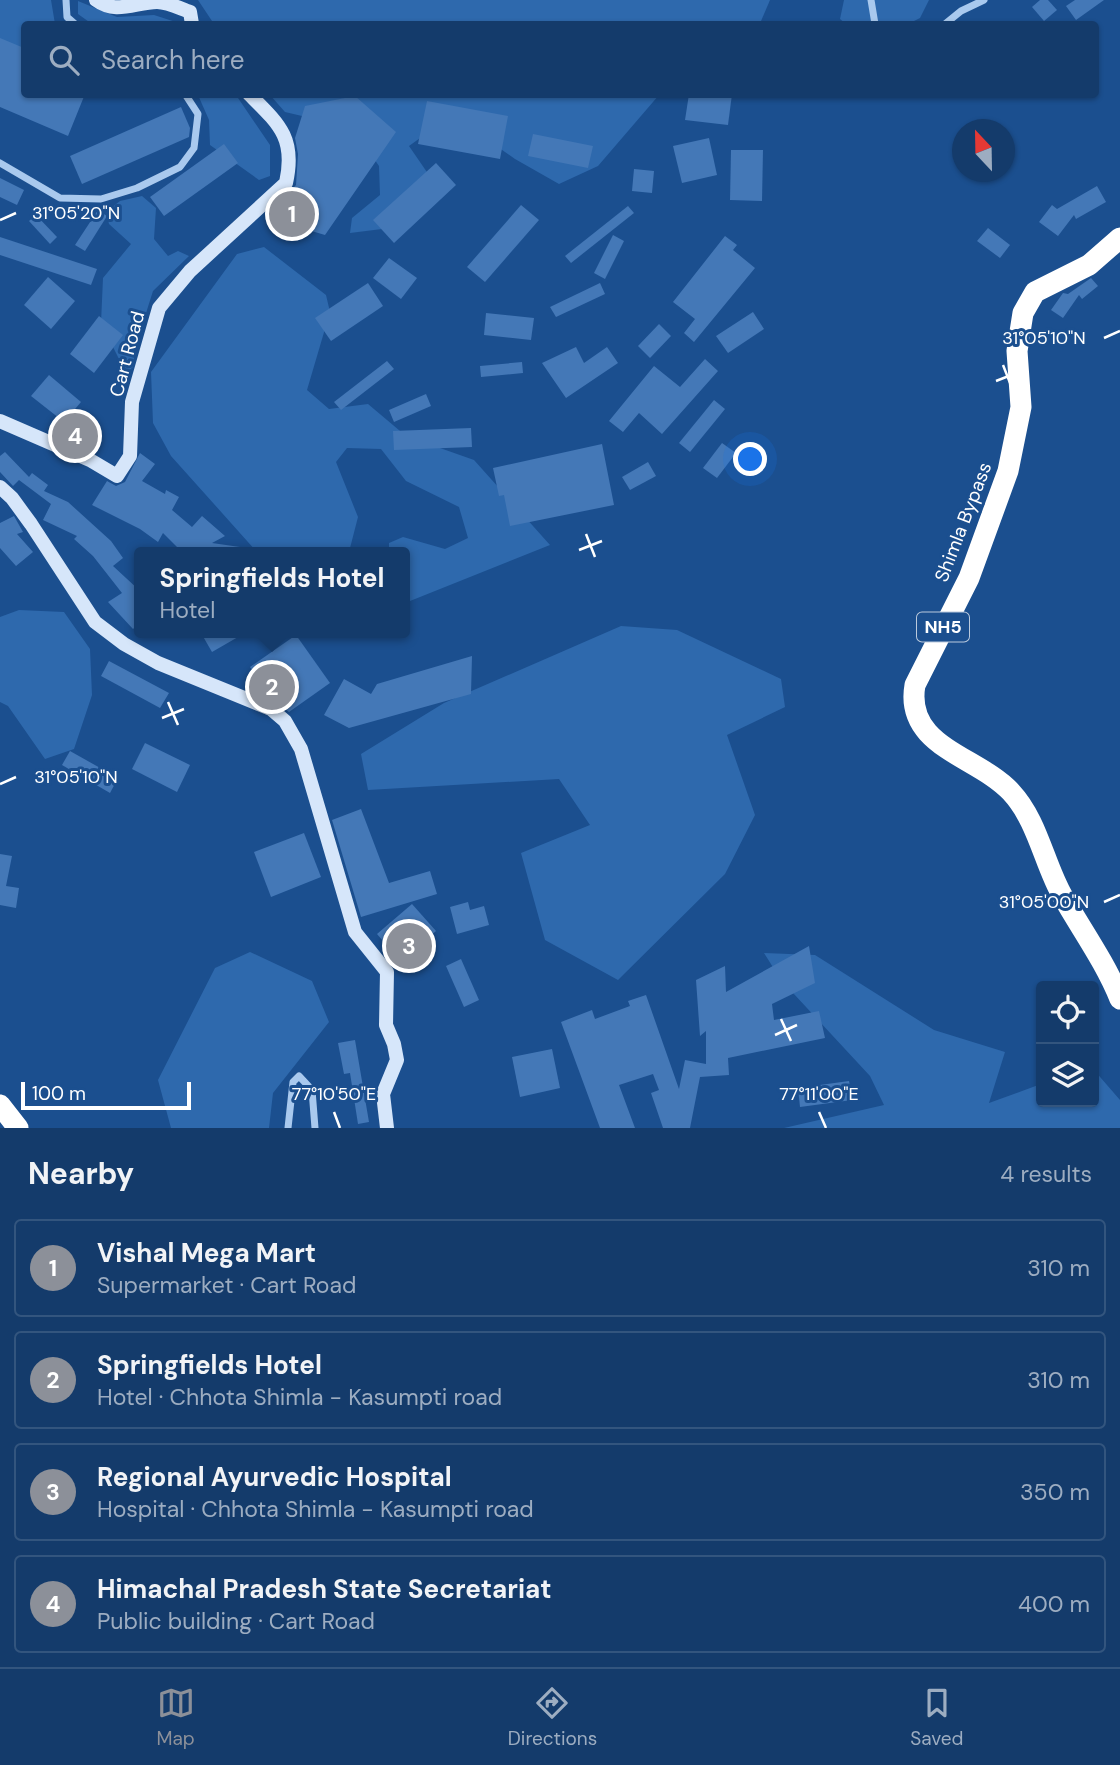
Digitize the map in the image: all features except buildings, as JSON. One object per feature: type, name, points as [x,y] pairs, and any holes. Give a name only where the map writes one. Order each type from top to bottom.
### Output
[{"type":"highway","name":"Shimla Bypass","points":[[1120,237],[1089,265],[1035,292],[1023,313],[1017,351],[1021,408],[1008,471],[969,578],[915,685],[912,699],[918,722],[928,732],[946,748],[1000,782],[1019,802],[1027,814],[1058,888],[1099,952],[1120,999]]},
{"type":"highway","points":[[0,1105],[18,1128]]},
{"type":"street","points":[[66,0],[68,17],[72,21]]},
{"type":"street","points":[[96,0],[105,6],[131,7],[159,1],[190,12],[192,21]]},
{"type":"street","points":[[871,0],[874,21]]},
{"type":"street","points":[[949,21],[961,11],[984,0]]},
{"type":"street","points":[[0,163],[60,198],[101,199],[137,188],[180,167],[194,148],[198,114],[188,98]]},
{"type":"street","name":"Cart Road","points":[[0,421],[90,460],[117,476],[130,456],[132,402],[159,308],[190,271],[286,183],[291,163],[282,128],[253,98]]},
{"type":"street","points":[[0,487],[25,515],[95,622],[124,644],[158,663],[271,709],[290,728],[301,749],[355,932],[361,943],[384,964],[387,972],[386,1025],[397,1060],[382,1099],[387,1128]]},
{"type":"street","points":[[288,1128],[292,1082],[299,1076],[312,1090],[315,1128]]},
{"type":"shaded area","points":[[0,0],[51,0],[54,21],[21,21],[21,58],[0,46]]},
{"type":"shaded area","points":[[198,0],[770,0],[761,21],[212,21]]},
{"type":"shaded area","points":[[844,0],[929,0],[920,18],[914,21],[840,19]]},
{"type":"shaded area","points":[[78,1],[117,17],[154,15],[173,21],[88,21],[78,14]]},
{"type":"shaded area","points":[[199,98],[238,98],[270,145],[270,176],[259,180],[210,145],[209,120]]},
{"type":"shaded area","points":[[273,98],[656,98],[598,166],[559,184],[515,159],[465,124],[434,128],[409,146],[442,194],[406,226],[350,233],[352,218],[380,195],[379,166],[353,128],[285,112]]},
{"type":"shaded area","points":[[142,196],[156,208],[154,239],[168,256],[178,251],[189,256],[153,291],[135,348],[133,367],[126,373],[101,323],[103,278],[131,244],[109,224],[106,212],[120,201]]},
{"type":"shaded area","points":[[264,247],[326,295],[330,312],[307,390],[329,409],[368,404],[406,436],[474,460],[550,545],[410,601],[410,547],[389,547],[389,543],[403,537],[445,549],[468,538],[459,507],[406,481],[381,449],[347,448],[336,462],[358,517],[350,547],[253,547],[171,456],[153,423],[151,372],[237,254]]},
{"type":"shaded area","points":[[19,610],[64,612],[90,649],[92,695],[74,749],[45,759],[8,706],[0,702],[0,617]]},
{"type":"shaded area","points":[[621,626],[677,630],[781,679],[785,707],[727,735],[755,815],[725,874],[618,980],[545,940],[521,853],[590,825],[559,779],[368,790],[361,754],[444,703]]},
{"type":"shaded area","points":[[250,952],[312,981],[329,1022],[273,1093],[269,1128],[171,1128],[158,1080],[215,968]]},
{"type":"shaded area","points":[[764,953],[815,955],[934,1030],[1005,1052],[989,1103],[1036,1086],[1036,1107],[1099,1107],[1099,1076],[1120,1100],[1120,1128],[784,1128],[884,1105],[870,1076],[781,980]]},
{"type":"place","name":"Vishal Mega Mart","points":[[292,214]]},
{"type":"place","name":"Himachal Pradesh State Secretariat","points":[[75,436]]},
{"type":"place","name":"Springfields Hotel","points":[[272,687]]},
{"type":"place","name":"Regional Ayurvedic Hospital","points":[[409,946]]}]
